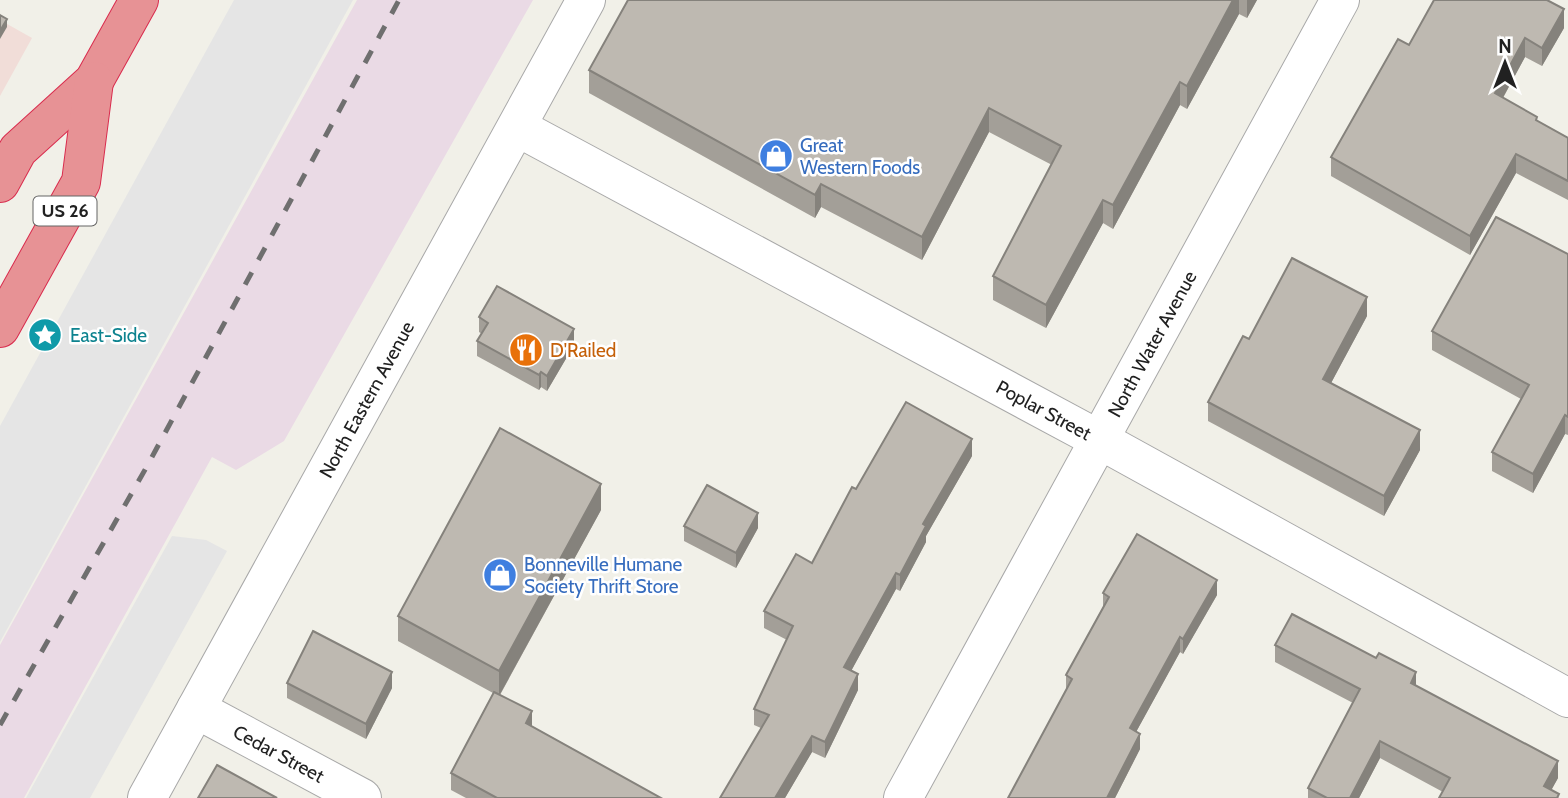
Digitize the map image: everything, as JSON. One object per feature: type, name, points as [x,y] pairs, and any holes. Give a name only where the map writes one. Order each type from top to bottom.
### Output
[{"type":"highway","name":"US 26","points":[[0,183],[18,150],[94,81],[139,0]]},
{"type":"highway","name":"US 26","points":[[0,328],[81,182],[94,81]]},
{"type":"street","name":"North Eastern Avenue","points":[[147,798],[586,0]]},
{"type":"street","name":"North Water Avenue","points":[[903,798],[1340,0]]},
{"type":"street","name":"Poplar Street","points":[[517,127],[1098,439],[1568,698]]},
{"type":"street","name":"Cedar Street","points":[[195,709],[362,798]]},
{"type":"shaded area","points":[[234,0],[353,0],[0,642],[0,426]]},
{"type":"shaded area","points":[[357,0],[533,0],[284,441],[236,470],[212,457],[24,798],[0,798],[0,645]]},
{"type":"shaded area","points":[[0,20],[32,38],[0,96]]},
{"type":"shaded area","points":[[172,536],[206,540],[227,551],[90,798],[26,798]]},
{"type":"building","points":[[628,0],[1233,0],[1187,86],[1180,82],[1113,205],[1103,200],[1046,305],[993,276],[1061,146],[989,108],[922,237],[821,184],[815,195],[589,70]]},
{"type":"building","points":[[1434,0],[1547,0],[1564,9],[1542,48],[1525,38],[1495,93],[1568,138],[1568,181],[1516,154],[1470,236],[1331,157],[1398,39],[1409,45]]},
{"type":"building","points":[[0,15],[7,19],[0,31]]},
{"type":"building","points":[[1496,217],[1568,254],[1568,417],[1565,415],[1533,474],[1492,452],[1529,385],[1432,331]]},
{"type":"building","points":[[1292,258],[1367,297],[1323,379],[1420,430],[1384,496],[1208,402],[1243,336],[1249,339]]},
{"type":"building","name":"D'Railed","points":[[497,286],[574,329],[547,376],[541,372],[539,375],[477,341],[488,323],[479,317]]},
{"type":"building","points":[[906,402],[972,439],[923,524],[926,526],[900,575],[896,573],[844,667],[858,674],[825,742],[812,736],[775,798],[720,798],[769,715],[754,709],[793,626],[764,611],[796,554],[812,563],[852,487],[856,489]]},
{"type":"building","name":"Bonneville Humane Society Thrift Store","points":[[500,428],[601,484],[499,671],[398,616]]},
{"type":"building","points":[[707,485],[758,513],[736,553],[684,526]]},
{"type":"building","points":[[1137,534],[1217,580],[1183,639],[1180,637],[1130,728],[1140,734],[1107,798],[1008,798],[1072,679],[1066,675],[1109,597],[1103,593]]},
{"type":"building","points":[[1292,614],[1376,658],[1379,653],[1416,672],[1411,683],[1558,761],[1544,786],[1559,794],[1557,798],[1439,798],[1450,778],[1380,741],[1350,798],[1327,798],[1308,788],[1360,689],[1275,645]]},
{"type":"building","points":[[313,631],[392,672],[366,724],[287,683]]},
{"type":"building","points":[[494,692],[532,711],[526,723],[661,798],[497,798],[451,773]]},
{"type":"building","points":[[217,765],[277,798],[198,798]]},
{"type":"railway","points":[[0,725],[146,468],[399,0]]},
{"type":"place","name":"Great Western Foods","points":[[776,156]]},
{"type":"place","name":"East-Side","points":[[45,335]]},
{"type":"place","name":"D'Railed","points":[[526,350]]},
{"type":"place","name":"Bonneville Humane Society Thrift Store","points":[[500,575]]}]
